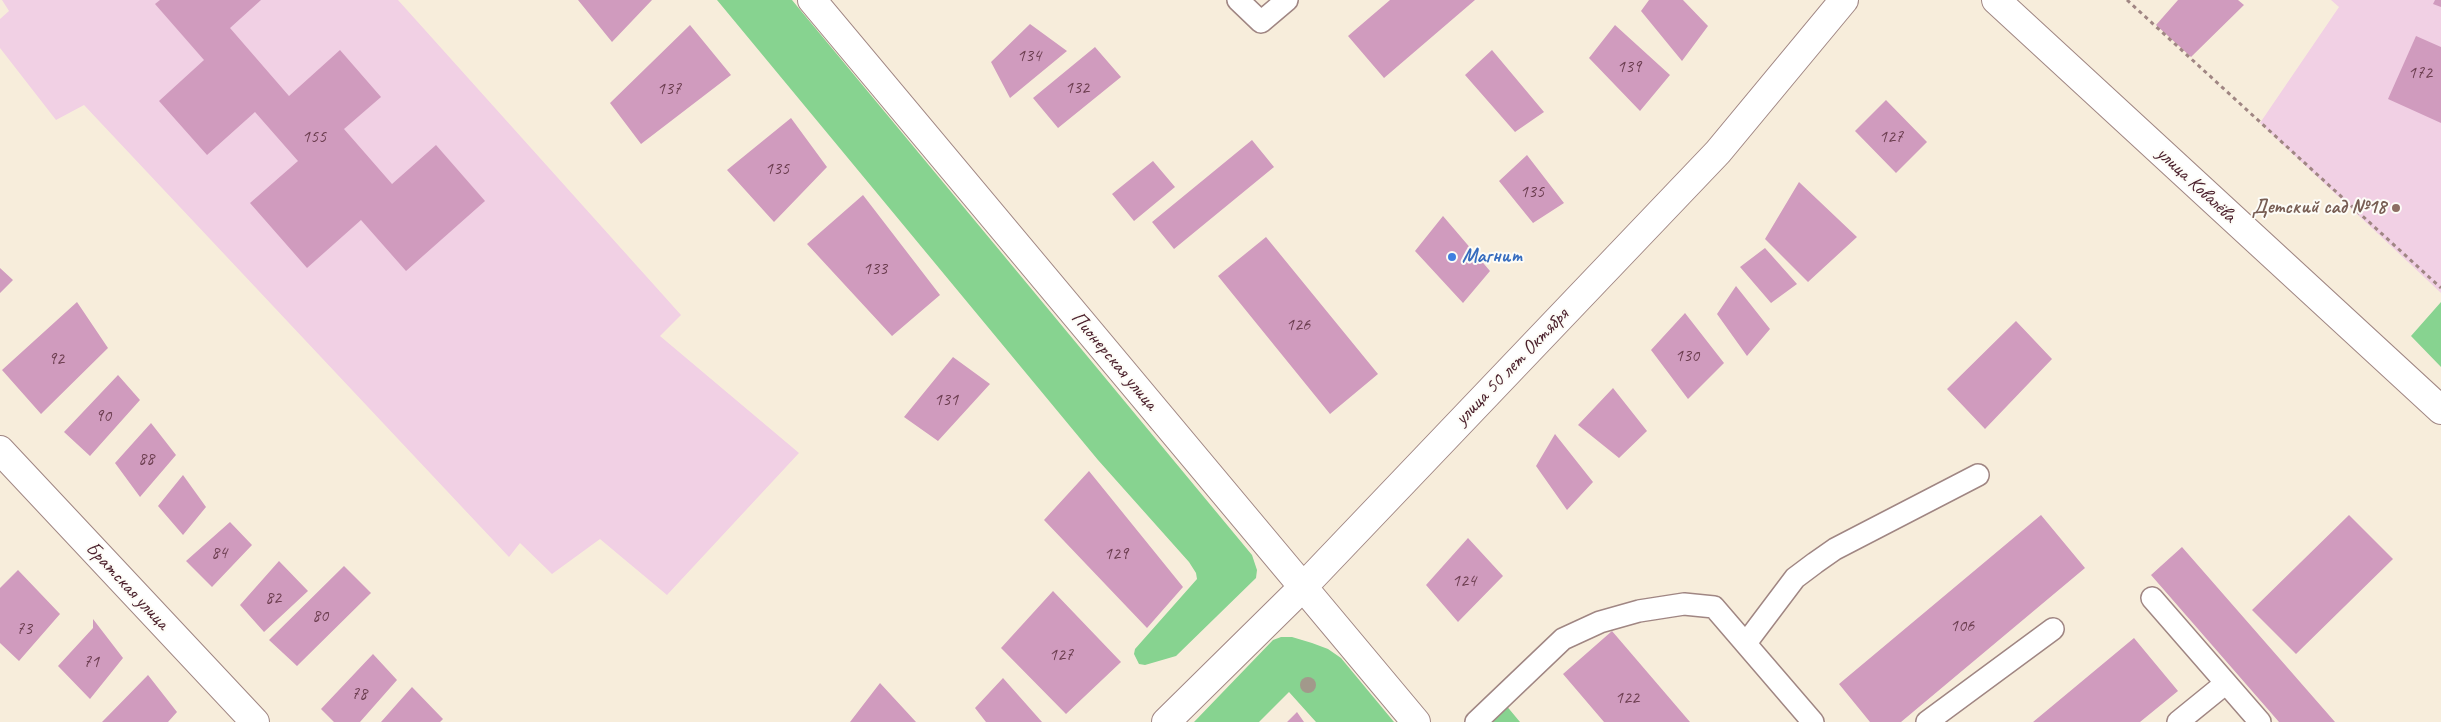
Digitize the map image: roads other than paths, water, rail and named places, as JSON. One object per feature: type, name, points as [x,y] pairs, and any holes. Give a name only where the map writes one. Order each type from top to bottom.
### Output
[{"type":"main road","name":"Пионерская улица","points":[[812,0],[1416,722]]},
{"type":"main road","name":"улица 50 лет Октября","points":[[1166,722],[1303,587],[1718,152],[1844,0]]},
{"type":"main road","name":"улица Ковалёва","points":[[1996,0],[2441,410]]},
{"type":"main road","name":"Братская улица","points":[[0,450],[255,722]]},
{"type":"lane","points":[[1238,0],[1261,22],[1287,0]]},
{"type":"lane","points":[[1746,644],[1795,578],[1815,563],[1836,549],[1978,475]]},
{"type":"lane","points":[[2152,598],[2260,722]]},
{"type":"lane","points":[[1476,722],[1563,639],[1600,622],[1639,611],[1684,604],[1714,607],[1813,722]]},
{"type":"lane","points":[[1927,722],[2052,629]]},
{"type":"lane","points":[[2178,722],[2226,683]]},
{"type":"place","name":"Детский сад №18","points":[[2396,208]]},
{"type":"place","name":"Магнит","points":[[1452,257]]}]
